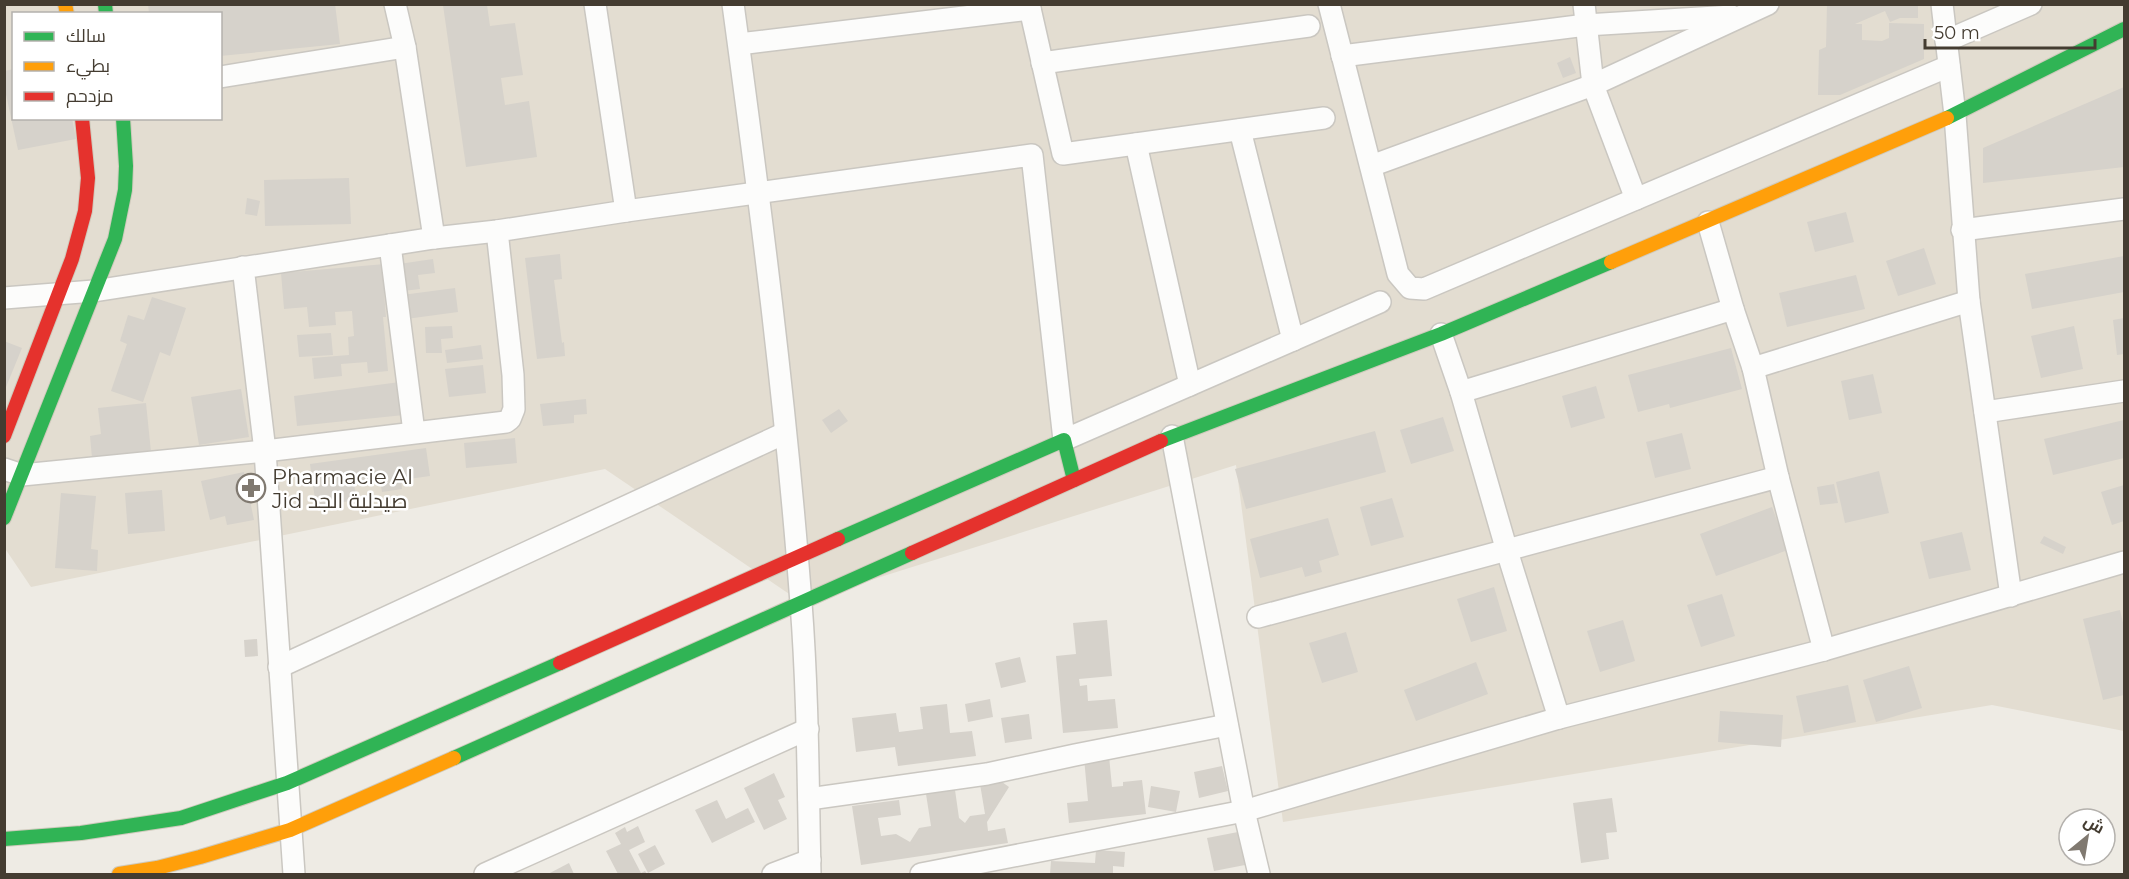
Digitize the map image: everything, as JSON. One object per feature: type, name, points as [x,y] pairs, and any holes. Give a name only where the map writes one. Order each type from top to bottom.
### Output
[{"type":"street","points":[[395,4],[405,47],[434,238]]},
{"type":"street","points":[[595,4],[626,211]]},
{"type":"street","points":[[734,4],[759,192],[785,433],[801,602],[808,729],[810,867],[773,874]]},
{"type":"street","points":[[1329,4],[1398,274],[1410,288],[1424,289],[1949,66]]},
{"type":"street","points":[[1371,166],[1593,85],[1768,4]]},
{"type":"street","points":[[1942,4],[1955,115],[1969,301],[2011,596]]},
{"type":"street","points":[[1946,40],[2031,4]]},
{"type":"street","points":[[739,44],[1029,7],[1063,154],[1324,118]]},
{"type":"street","points":[[1342,56],[1585,15],[1745,15]]},
{"type":"street","points":[[1585,15],[1593,85],[1636,199]]},
{"type":"street","points":[[1042,63],[1309,26]]},
{"type":"street","points":[[119,874],[157,868],[200,857],[290,830],[1172,436],[1441,334],[1955,115],[2124,29]]},
{"type":"street","points":[[222,77],[405,47]]},
{"type":"street","points":[[4,436],[72,259],[85,210],[88,178],[82,120]]},
{"type":"street","points":[[6,511],[13,472],[115,239],[125,190],[123,120]]},
{"type":"street","points":[[1240,130],[1293,340]]},
{"type":"street","points":[[1136,144],[1190,385]]},
{"type":"street","points":[[4,298],[94,291],[434,238],[1032,155],[1064,440],[1074,480]]},
{"type":"street","points":[[1962,230],[2124,208]]},
{"type":"street","points":[[1708,222],[1753,368],[1778,477],[1824,650]]},
{"type":"street","points":[[13,472],[265,451],[506,422],[512,415],[513,375],[497,231]]},
{"type":"street","points":[[390,245],[414,432]]},
{"type":"street","points":[[243,267],[265,451],[294,874]]},
{"type":"street","points":[[1753,368],[1969,301]]},
{"type":"street","points":[[4,839],[81,833],[181,818],[287,783],[796,557],[1380,302]]},
{"type":"street","points":[[1461,392],[1733,309]]},
{"type":"street","points":[[1441,334],[1461,392],[1506,551],[1559,718]]},
{"type":"street","points":[[1985,412],[2124,391]]},
{"type":"street","points":[[279,667],[785,433]]},
{"type":"street","points":[[1172,436],[1244,811],[1259,874]]},
{"type":"street","points":[[1258,617],[1778,477]]},
{"type":"street","points":[[921,874],[1244,811],[1559,718],[1824,650],[2124,562]]},
{"type":"street","points":[[809,799],[987,774],[1227,725]]},
{"type":"street","points":[[495,872],[808,729]]},
{"type":"shaded area","points":[[4,5],[2124,5],[2124,731],[1992,705],[1283,822],[1236,465],[801,602],[605,469],[31,587],[4,547]]},
{"type":"building","points":[[148,4],[335,4],[340,44],[222,56],[222,12],[149,12]]},
{"type":"building","points":[[1827,4],[1918,4],[1918,18],[1900,18],[1890,22],[1885,11],[1855,24],[1862,24],[1862,40],[1882,41],[1889,38],[1889,23],[1924,24],[1924,59],[1840,95],[1818,95],[1819,50],[1826,47]]},
{"type":"building","points":[[443,5],[487,5],[490,26],[515,23],[523,75],[501,78],[505,105],[529,101],[537,157],[466,167]]},
{"type":"building","points":[[1570,57],[1576,73],[1563,78],[1557,63]]},
{"type":"building","points":[[12,69],[12,120],[72,120],[76,139],[18,150],[4,85],[4,71]]},
{"type":"building","points":[[2124,87],[2124,167],[1983,183],[1983,148]]},
{"type":"building","points":[[349,178],[351,224],[265,226],[264,180]]},
{"type":"building","points":[[247,198],[260,201],[257,216],[245,214]]},
{"type":"building","points":[[1846,212],[1854,242],[1815,252],[1807,222]]},
{"type":"building","points":[[1924,248],[1936,284],[1898,296],[1886,261]]},
{"type":"building","points":[[560,254],[562,279],[554,280],[565,356],[537,359],[525,258]]},
{"type":"building","points":[[2124,256],[2124,292],[2032,309],[2025,274]]},
{"type":"building","points":[[433,259],[435,273],[418,275],[420,289],[403,291],[399,264]]},
{"type":"building","points":[[385,264],[388,292],[384,292],[386,317],[383,317],[388,371],[368,373],[367,362],[341,364],[342,376],[314,379],[312,358],[349,355],[348,337],[354,336],[352,311],[335,312],[336,325],[309,327],[307,307],[284,309],[281,273]]},
{"type":"building","points":[[1856,275],[1865,309],[1787,327],[1779,293]]},
{"type":"building","points":[[455,288],[458,312],[406,319],[402,295]]},
{"type":"building","points":[[152,297],[186,308],[170,356],[160,352],[143,402],[111,391],[127,344],[120,341],[128,315],[144,320]]},
{"type":"building","points":[[2124,318],[2124,354],[2117,355],[2113,320]]},
{"type":"building","points":[[452,326],[453,338],[441,339],[442,353],[426,353],[425,327]]},
{"type":"building","points":[[2074,326],[2083,369],[2041,378],[2031,336]]},
{"type":"building","points":[[331,333],[333,355],[299,357],[297,335]]},
{"type":"building","points":[[4,341],[22,348],[4,392]]},
{"type":"building","points":[[481,345],[483,359],[447,363],[445,350]]},
{"type":"building","points":[[1731,348],[1742,389],[1670,408],[1669,404],[1638,412],[1628,375]]},
{"type":"building","points":[[483,365],[486,393],[449,397],[445,369]]},
{"type":"building","points":[[1873,374],[1882,413],[1849,420],[1841,381]]},
{"type":"building","points":[[400,382],[404,415],[297,426],[294,396]]},
{"type":"building","points":[[1596,386],[1605,418],[1571,428],[1562,396]]},
{"type":"building","points":[[241,389],[249,437],[199,445],[191,397]]},
{"type":"building","points":[[586,399],[587,414],[574,415],[574,423],[543,426],[540,404]]},
{"type":"building","points":[[146,403],[151,452],[92,458],[90,436],[101,434],[98,408]]},
{"type":"building","points":[[839,409],[848,421],[831,433],[822,420]]},
{"type":"building","points":[[1443,417],[1454,451],[1411,464],[1400,430]]},
{"type":"building","points":[[2124,420],[2124,458],[2053,475],[2044,439]]},
{"type":"building","points":[[1375,431],[1386,472],[1246,509],[1235,469]]},
{"type":"building","points":[[1682,433],[1691,469],[1655,478],[1646,442]]},
{"type":"building","points":[[515,438],[517,463],[466,468],[464,443]]},
{"type":"building","points":[[426,448],[430,476],[401,480],[402,489],[382,492],[380,480],[354,484],[357,500],[316,506],[310,464]]},
{"type":"building","points":[[1879,471],[1889,513],[1845,523],[1836,482]]},
{"type":"building","points":[[244,472],[254,520],[227,525],[225,516],[210,520],[201,481]]},
{"type":"building","points":[[1834,484],[1838,503],[1820,505],[1817,487]]},
{"type":"building","points":[[2124,485],[2124,521],[2112,525],[2101,492]]},
{"type":"building","points":[[162,490],[165,531],[128,534],[125,493]]},
{"type":"building","points":[[61,493],[96,496],[91,549],[98,550],[97,571],[55,568]]},
{"type":"building","points":[[1392,498],[1404,537],[1371,546],[1360,507]]},
{"type":"building","points":[[1772,507],[1788,550],[1716,576],[1700,534]]},
{"type":"building","points":[[1328,518],[1339,555],[1319,561],[1322,572],[1305,577],[1302,567],[1260,578],[1250,539]]},
{"type":"building","points":[[1962,532],[1971,570],[1929,579],[1920,542]]},
{"type":"building","points":[[2044,536],[2066,547],[2063,554],[2040,543]]},
{"type":"building","points":[[1494,587],[1507,631],[1471,642],[1457,599]]},
{"type":"building","points":[[1722,594],[1735,636],[1701,647],[1687,605]]},
{"type":"building","points":[[2120,610],[2124,627],[2124,695],[2103,700],[2083,619]]},
{"type":"building","points":[[1107,620],[1112,676],[1079,679],[1080,686],[1087,685],[1088,701],[1115,699],[1118,728],[1063,733],[1056,656],[1076,654],[1073,623]]},
{"type":"building","points":[[1623,620],[1635,661],[1600,672],[1587,631]]},
{"type":"building","points":[[1346,632],[1358,672],[1322,683],[1309,643]]},
{"type":"building","points":[[257,639],[258,656],[245,657],[244,640]]},
{"type":"building","points":[[1020,657],[1026,682],[1001,688],[995,663]]},
{"type":"building","points":[[1476,662],[1488,694],[1416,721],[1404,690]]},
{"type":"building","points":[[1909,666],[1922,708],[1876,722],[1863,680]]},
{"type":"building","points":[[1848,685],[1856,722],[1804,733],[1796,696]]},
{"type":"building","points":[[990,699],[993,717],[968,722],[965,704]]},
{"type":"building","points":[[947,704],[950,733],[972,731],[976,756],[898,766],[895,747],[856,752],[852,718],[896,713],[899,732],[923,729],[920,707]]},
{"type":"building","points":[[1720,711],[1783,715],[1781,747],[1718,742]]},
{"type":"building","points":[[1029,714],[1032,739],[1005,743],[1001,718]]},
{"type":"building","points":[[1109,756],[1112,787],[1123,786],[1123,782],[1142,780],[1146,814],[1069,823],[1067,803],[1088,801],[1084,758]]},
{"type":"building","points":[[1222,766],[1228,791],[1199,798],[1194,772]]},
{"type":"building","points":[[774,773],[785,797],[778,800],[787,819],[764,830],[744,788]]},
{"type":"building","points":[[1002,782],[1009,787],[987,822],[988,831],[1005,828],[1008,843],[861,865],[852,806],[899,800],[901,815],[878,818],[881,836],[896,834],[910,842],[919,828],[931,826],[926,794],[955,790],[959,818],[965,823],[970,816],[985,814],[980,784]]},
{"type":"building","points":[[1151,786],[1180,791],[1176,812],[1148,807]]},
{"type":"building","points":[[1612,798],[1617,832],[1606,833],[1609,859],[1581,863],[1573,803]]},
{"type":"building","points":[[717,800],[726,819],[748,808],[755,822],[712,843],[695,810]]},
{"type":"building","points":[[638,826],[645,842],[629,850],[641,873],[645,871],[647,874],[618,874],[606,851],[621,844],[615,833],[625,827],[627,832]]},
{"type":"building","points":[[1238,832],[1245,865],[1214,871],[1207,838]]},
{"type":"building","points":[[655,845],[665,864],[648,873],[638,854]]},
{"type":"building","points":[[1096,850],[1125,852],[1124,867],[1113,866],[1113,874],[1050,874],[1051,861],[1095,863]]},
{"type":"building","points":[[569,863],[574,874],[548,874]]},
{"type":"traffic: fast","points":[[105,4],[106,12]]},
{"type":"traffic: fast","points":[[1947,118],[2124,29]]},
{"type":"traffic: fast","points":[[4,518],[115,239],[125,190],[123,120]]},
{"type":"traffic: fast","points":[[1161,441],[1441,334],[1611,262]]},
{"type":"traffic: fast","points":[[838,539],[1064,440],[1074,480]]},
{"type":"traffic: fast","points":[[454,758],[912,553]]},
{"type":"traffic: fast","points":[[4,839],[81,833],[181,818],[287,783],[560,663]]},
{"type":"traffic: slow","points":[[65,4],[67,12]]},
{"type":"traffic: slow","points":[[1611,262],[1947,118]]},
{"type":"traffic: slow","points":[[119,874],[157,868],[200,857],[290,830],[454,758]]},
{"type":"traffic: jam","points":[[4,436],[72,259],[85,211],[88,178],[82,120]]},
{"type":"traffic: jam","points":[[912,553],[1161,441]]},
{"type":"traffic: jam","points":[[560,663],[838,539]]},
{"type":"place","name":"Pharmacie Al Jid صيدلية الجد","points":[[251,488]]}]
